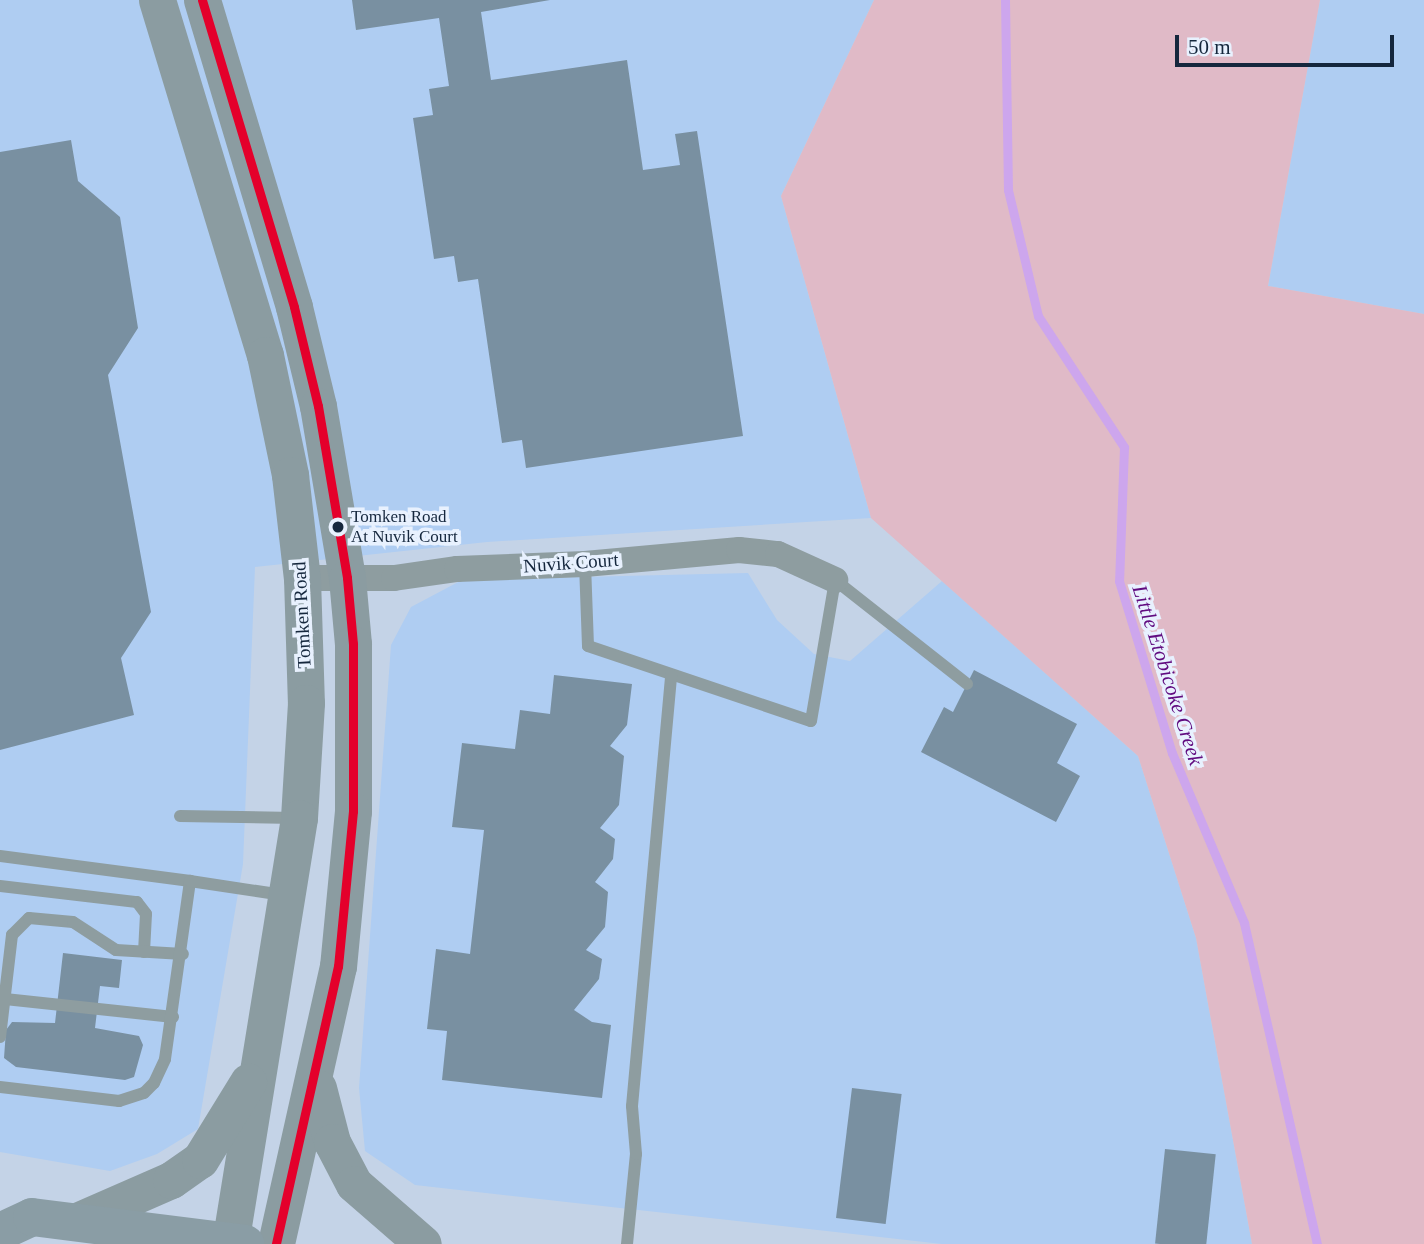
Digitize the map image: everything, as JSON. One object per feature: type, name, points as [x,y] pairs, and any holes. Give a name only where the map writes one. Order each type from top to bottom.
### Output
[{"type":"main road","name":"Tomken Road","points":[[157,0],[265,355],[290,475],[302,578],[306,703],[299,818],[235,1243]]},
{"type":"main road","points":[[202,0],[295,307],[318,406],[348,578],[355,713],[350,864],[338,966],[315,1079],[276,1244]]},
{"type":"main road","points":[[77,1221],[171,1180],[200,1160],[264,1054]]},
{"type":"main road","points":[[315,1079],[332,1142],[354,1184],[423,1244]]},
{"type":"main road","points":[[0,1232],[32,1217],[235,1243]]},
{"type":"street","name":"Nuvik Court","points":[[302,578],[348,578],[585,564],[739,550],[778,554],[835,580]]},
{"type":"lane","points":[[585,564],[588,646],[811,721],[835,580],[967,684]]},
{"type":"lane","points":[[627,1244],[636,1154],[632,1106],[670,675]]},
{"type":"lane","points":[[180,816],[299,818]]},
{"type":"lane","points":[[0,856],[289,895]]},
{"type":"lane","points":[[0,1087],[119,1101],[135,1097],[154,1083],[161,1072],[173,1017],[183,954],[190,881]]},
{"type":"lane","points":[[0,886],[137,902],[146,914],[144,952]]},
{"type":"lane","points":[[0,1037],[12,935],[29,918],[72,922],[113,949],[183,954]]},
{"type":"lane","points":[[5,999],[173,1017]]},
{"type":"shaded area","points":[[0,0],[874,0],[781,196],[871,518],[487,542],[255,567],[243,864],[198,1129],[157,1154],[110,1171],[0,1152]]},
{"type":"shaded area","points":[[874,0],[1320,0],[1268,286],[1424,314],[1424,1244],[1252,1244],[1196,938],[1138,756],[871,518],[781,196]]},
{"type":"shaded area","points":[[1320,0],[1424,0],[1424,314],[1268,286]]},
{"type":"shaded area","points":[[748,573],[777,620],[814,654],[850,661],[942,581],[1138,756],[1196,938],[1252,1244],[942,1244],[415,1185],[365,1151],[359,1088],[391,645],[411,607],[462,580]]},
{"type":"building","points":[[352,0],[550,0],[481,12],[491,80],[627,60],[643,170],[680,165],[675,134],[697,131],[743,436],[526,468],[522,440],[502,443],[478,279],[458,282],[454,256],[434,259],[413,118],[433,115],[429,89],[449,86],[439,18],[356,30]]},
{"type":"building","points":[[71,140],[78,181],[120,217],[138,328],[108,375],[151,612],[121,658],[134,715],[0,750],[0,152]]},
{"type":"building","points":[[974,670],[1077,724],[1057,763],[1080,776],[1056,822],[921,752],[944,707],[953,712]]},
{"type":"building","points":[[554,675],[632,684],[627,725],[610,746],[624,756],[619,805],[600,828],[615,839],[613,859],[595,882],[608,892],[605,927],[586,950],[602,959],[599,979],[574,1010],[592,1022],[611,1025],[602,1098],[442,1080],[447,1031],[427,1029],[436,949],[470,954],[484,830],[452,827],[462,743],[515,749],[520,710],[550,714]]},
{"type":"building","points":[[63,953],[122,960],[119,988],[100,986],[95,1028],[139,1036],[143,1045],[134,1077],[125,1080],[16,1067],[4,1058],[6,1030],[12,1022],[55,1023]]},
{"type":"building","points":[[852,1088],[902,1094],[886,1224],[836,1218]]},
{"type":"building","points":[[1165,1149],[1216,1154],[1206,1244],[1155,1243]]},
{"type":"waterway","name":"Little Etobicoke Creek","points":[[1005,0],[1008,190],[1038,316],[1124,447],[1119,581],[1172,753],[1244,923],[1317,1244]]},
{"type":"transit line","points":[[202,0],[294,307],[318,406],[347,578],[353,644],[353,811],[338,966],[276,1244]]},
{"type":"place","name":"Tomken Road At Nuvik Court","points":[[338,527]]}]
